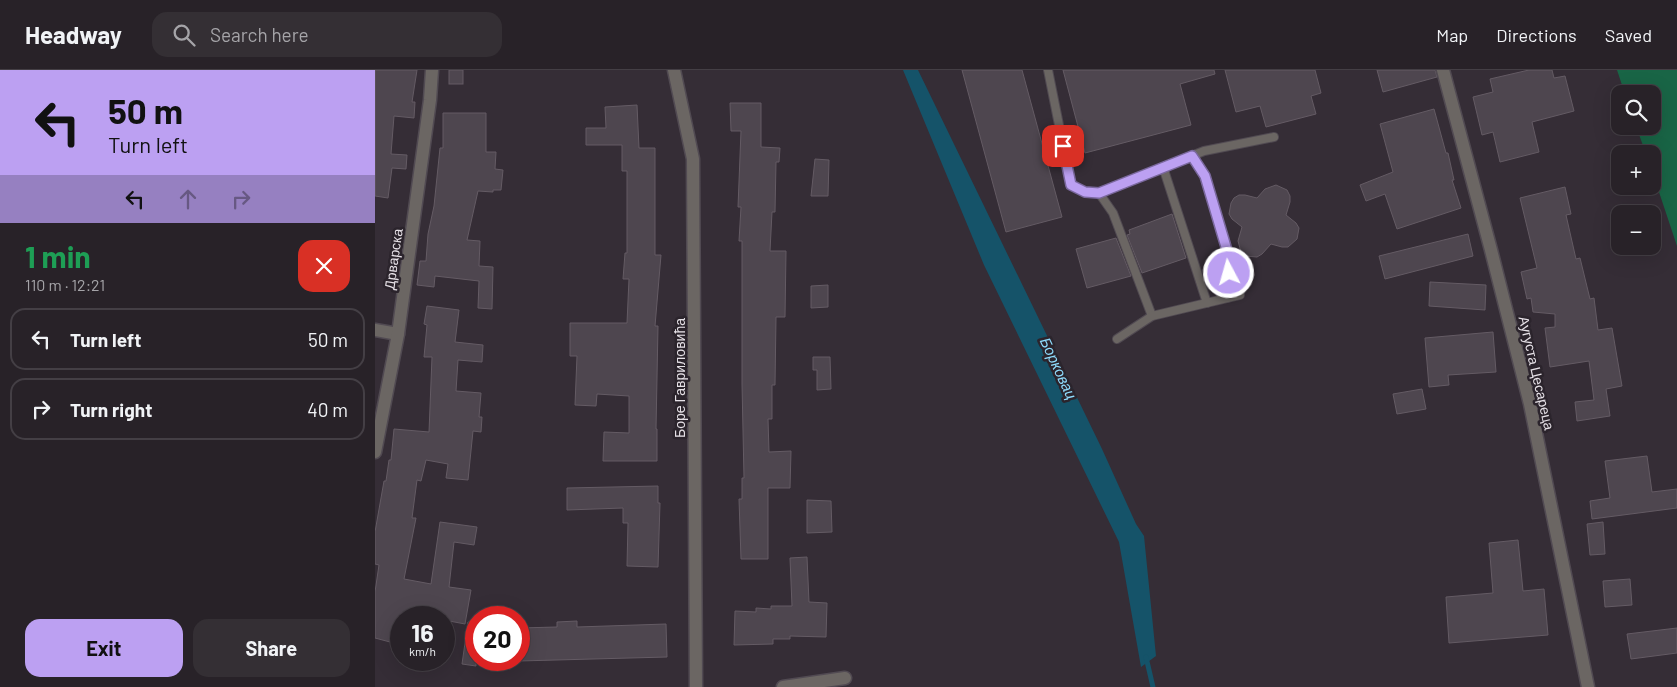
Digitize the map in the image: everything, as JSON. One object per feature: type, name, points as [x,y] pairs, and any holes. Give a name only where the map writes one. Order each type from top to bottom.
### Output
[{"type":"street","name":"Дрварска","points":[[375,452],[398,334],[430,100],[432,70]]},
{"type":"street","name":"Боре Гавриловића","points":[[674,70],[693,160],[696,687]]},
{"type":"street","name":"Аугуста Цесареца","points":[[1443,70],[1528,396],[1588,687]]},
{"type":"street","points":[[375,330],[398,334]]},
{"type":"street","points":[[783,687],[845,678]]},
{"type":"lane","points":[[1048,70],[1071,185],[1085,192],[1099,193],[1204,151],[1274,137]]},
{"type":"lane","points":[[1192,156],[1205,176],[1229,257],[1230,289],[1227,298]]},
{"type":"lane","points":[[1163,167],[1207,303]]},
{"type":"lane","points":[[1099,193],[1113,213],[1153,316]]},
{"type":"lane","points":[[1117,340],[1153,316],[1240,295]]},
{"type":"green space","points":[[1617,70],[1677,70],[1677,246],[1660,195],[1661,145],[1643,145],[1639,135],[1661,135],[1661,85],[1622,85]]},
{"type":"water","points":[[903,70],[918,70],[1102,449],[1136,524],[1144,536],[1156,656],[1141,667],[1119,542],[984,265]]},
{"type":"building","points":[[375,70],[417,70],[412,102],[415,102],[414,118],[394,116],[391,154],[407,155],[406,169],[392,168],[388,198],[375,196]]},
{"type":"building","points":[[449,70],[463,70],[463,84],[449,84]]},
{"type":"building","points":[[962,70],[1022,70],[1062,217],[1006,232]]},
{"type":"building","points":[[1063,70],[1214,70],[1215,74],[1180,84],[1191,125],[1085,153]]},
{"type":"building","points":[[1225,70],[1315,70],[1321,93],[1311,96],[1316,114],[1266,127],[1260,106],[1236,112]]},
{"type":"building","points":[[1377,70],[1435,70],[1437,77],[1383,92]]},
{"type":"building","points":[[1529,70],[1552,70],[1554,78],[1565,76],[1574,111],[1532,122],[1539,152],[1500,162],[1493,132],[1482,135],[1473,97],[1493,92],[1490,79]]},
{"type":"building","points":[[730,103],[761,103],[761,147],[780,148],[779,162],[776,162],[775,212],[772,212],[770,251],[786,251],[785,317],[776,317],[775,385],[772,385],[772,419],[768,419],[769,452],[791,451],[790,488],[768,488],[768,559],[741,559],[739,499],[742,499],[742,478],[744,478],[742,241],[739,241],[741,207],[738,207],[741,131],[731,131]]},
{"type":"building","points":[[637,105],[639,148],[655,148],[655,255],[661,255],[655,326],[658,326],[657,461],[603,461],[604,432],[629,433],[629,396],[597,394],[596,406],[575,405],[577,356],[570,356],[570,323],[627,323],[629,279],[623,279],[625,253],[627,253],[627,171],[622,171],[622,145],[586,145],[586,128],[606,128],[605,107]]},
{"type":"building","points":[[1434,109],[1446,153],[1448,153],[1454,180],[1452,180],[1461,208],[1397,229],[1385,194],[1366,201],[1360,185],[1393,172],[1380,124]]},
{"type":"building","points":[[443,113],[486,113],[486,152],[496,152],[495,169],[503,170],[501,190],[493,190],[493,192],[478,191],[467,240],[480,241],[479,266],[493,267],[492,309],[478,308],[479,281],[435,276],[434,287],[417,285],[420,261],[426,261],[440,148],[443,148]]},
{"type":"building","points":[[815,159],[829,160],[828,196],[811,196]]},
{"type":"building","points":[[1276,185],[1287,190],[1290,196],[1286,215],[1299,228],[1297,239],[1288,247],[1271,244],[1257,257],[1245,256],[1241,252],[1238,241],[1242,227],[1229,214],[1231,203],[1239,195],[1257,198],[1265,189]]},
{"type":"building","points":[[1565,187],[1571,214],[1566,215],[1576,259],[1580,258],[1590,299],[1594,298],[1598,330],[1612,328],[1622,386],[1606,389],[1610,416],[1577,421],[1575,402],[1594,400],[1589,361],[1550,367],[1545,328],[1555,327],[1555,314],[1533,312],[1531,298],[1527,299],[1521,272],[1537,268],[1520,198]]},
{"type":"building","points":[[1172,214],[1186,258],[1142,273],[1127,235],[1130,234],[1129,230]]},
{"type":"building","points":[[1468,234],[1473,256],[1385,279],[1379,256]]},
{"type":"building","points":[[1116,238],[1131,276],[1087,288],[1076,249]]},
{"type":"building","points":[[1430,282],[1486,285],[1485,310],[1429,306]]},
{"type":"building","points":[[828,285],[828,307],[811,308],[811,286]]},
{"type":"building","points":[[427,306],[459,310],[455,342],[483,345],[482,362],[458,360],[456,391],[481,393],[479,417],[482,417],[481,432],[473,431],[468,480],[446,478],[448,464],[426,460],[421,481],[417,480],[412,518],[416,518],[404,579],[431,584],[440,522],[477,527],[474,545],[454,542],[449,587],[471,590],[468,606],[465,606],[465,624],[455,622],[455,606],[390,606],[390,642],[375,638],[375,592],[379,565],[375,564],[375,532],[384,481],[386,481],[389,460],[391,460],[394,429],[429,432],[432,357],[424,357],[427,325],[424,324]]},
{"type":"building","points":[[1493,332],[1496,372],[1448,375],[1449,385],[1429,387],[1425,338]]},
{"type":"building","points":[[813,357],[830,357],[831,389],[817,390],[817,370],[813,370]]},
{"type":"building","points":[[1422,389],[1426,409],[1397,414],[1393,394]]},
{"type":"building","points":[[1647,456],[1652,492],[1677,489],[1677,508],[1592,519],[1590,501],[1610,498],[1605,461]]},
{"type":"building","points":[[658,486],[658,503],[660,503],[658,567],[627,566],[628,523],[623,523],[623,508],[567,510],[567,488]]},
{"type":"building","points":[[807,500],[831,501],[832,532],[807,533]]},
{"type":"building","points":[[1603,522],[1605,554],[1590,555],[1587,524]]},
{"type":"building","points":[[1518,540],[1523,591],[1544,589],[1548,635],[1449,643],[1446,597],[1493,593],[1489,543]]},
{"type":"building","points":[[807,557],[809,602],[827,603],[826,637],[790,636],[790,639],[773,639],[773,644],[734,645],[735,611],[756,612],[756,608],[771,609],[771,606],[792,606],[790,558]]},
{"type":"building","points":[[1630,579],[1632,605],[1605,607],[1603,581]]},
{"type":"building","points":[[577,621],[577,627],[666,624],[667,657],[530,661],[530,628],[557,627],[557,622]]},
{"type":"building","points":[[1677,628],[1677,653],[1631,659],[1627,634]]},
{"type":"building","points":[[465,643],[465,664],[462,664]]},
{"type":"waterway","name":"Борковац","points":[[1146,657],[1153,687]]},
{"type":"route","points":[[1063,146],[1071,185],[1085,192],[1099,193],[1192,156],[1205,176],[1229,257],[1229,273]]}]
